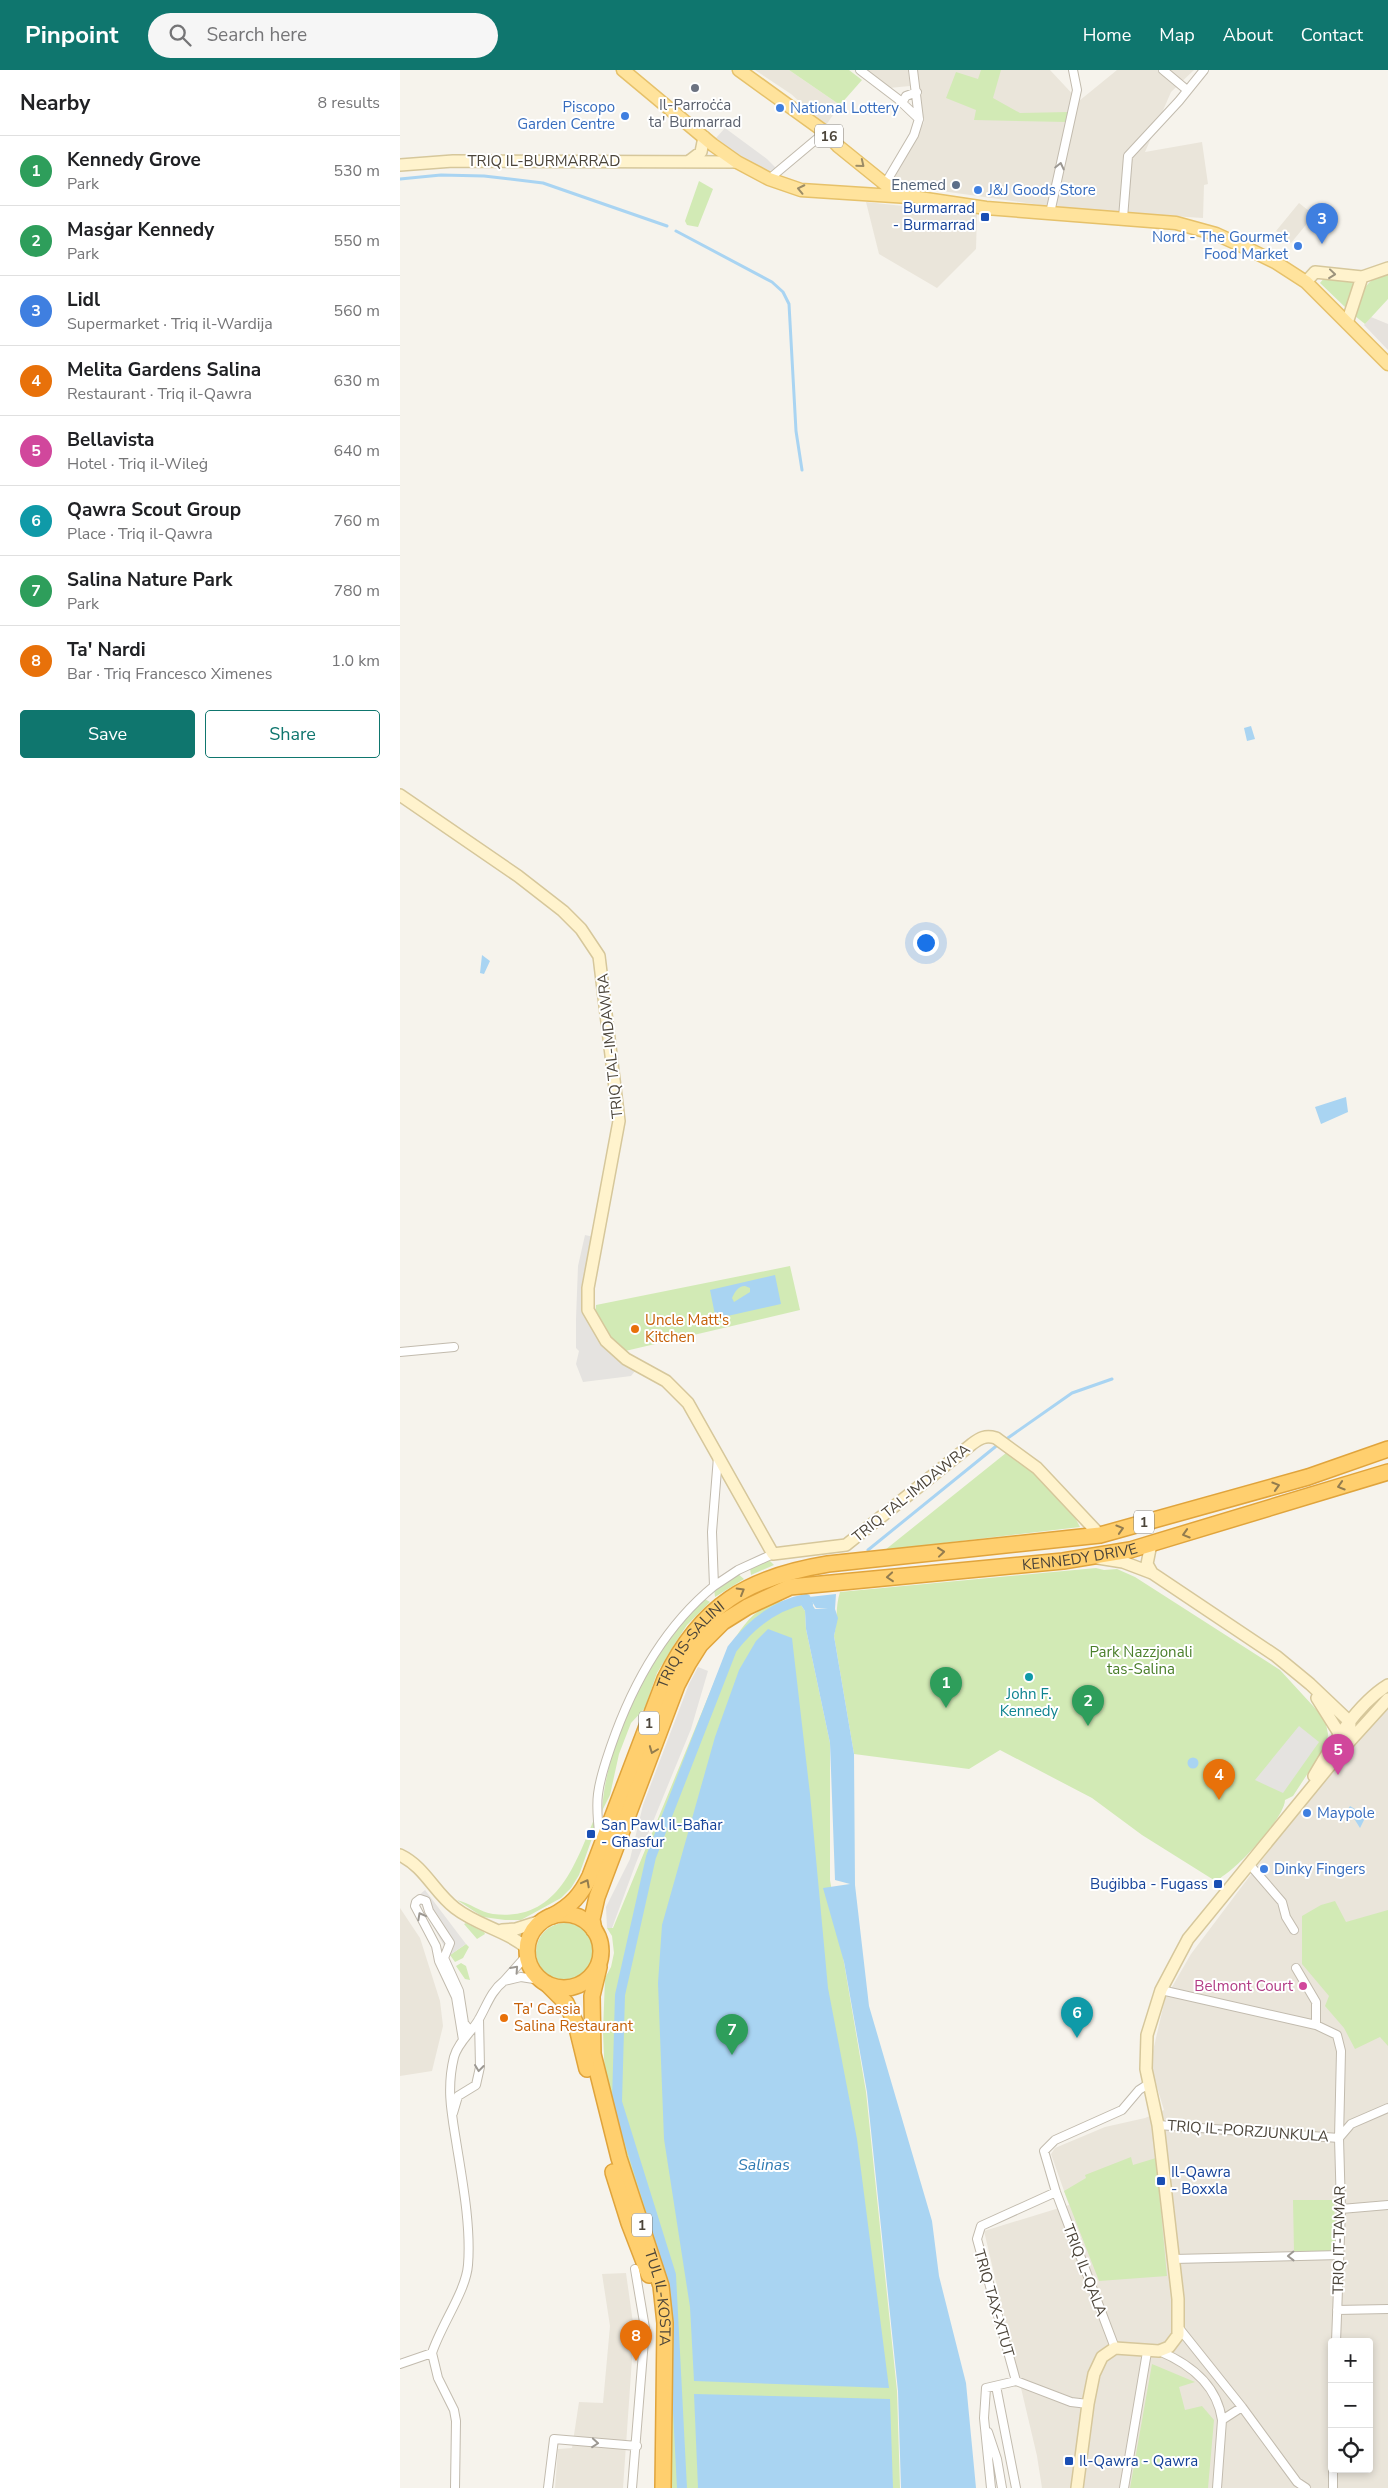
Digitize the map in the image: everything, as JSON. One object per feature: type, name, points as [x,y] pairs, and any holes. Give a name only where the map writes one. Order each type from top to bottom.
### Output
[{"type":"highway","name":"KENNEDY DRIVE","points":[[792,1570],[1100,1535],[1308,1477],[1388,1449]]},
{"type":"highway","name":"KENNEDY DRIVE","points":[[790,1588],[1096,1558],[1151,1544],[1388,1472]]},
{"type":"highway","name":"TRIQ IS-SALINI","points":[[548,1918],[567,1908],[576,1899],[590,1876],[665,1679],[675,1658],[702,1622],[730,1598],[754,1584],[792,1570]]},
{"type":"highway","name":"TRIQ IS-SALINI","points":[[594,1930],[592,1919],[597,1897],[677,1685],[688,1664],[700,1645],[723,1622],[747,1606],[790,1588]]},
{"type":"highway","points":[[548,1918],[564,1913],[576,1914],[587,1920],[594,1930]]},
{"type":"highway","name":"1","points":[[544,1982],[530,1966],[527,1952],[530,1937],[548,1918]]},
{"type":"highway","name":"1","points":[[594,1930],[600,1943],[601,1957],[599,1967]]},
{"type":"highway","points":[[544,1982],[564,1989],[573,1988],[581,1985],[599,1967]]},
{"type":"highway","name":"TUL IL-KOSTA","points":[[599,1967],[592,1996],[593,2054],[619,2158],[661,2286],[665,2323],[663,2488]]},
{"type":"highway","name":"TUL IL-KOSTA","points":[[544,1982],[566,2003],[576,2024],[602,2134],[629,2223],[655,2297],[658,2335],[656,2488]]},
{"type":"main road","name":"16","points":[[623,70],[704,137],[738,162],[769,179],[801,190],[919,198],[986,208],[1176,223],[1216,234],[1275,262],[1306,282],[1388,364]]},
{"type":"main road","name":"16","points":[[739,70],[825,132],[838,146],[885,184],[919,198]]},
{"type":"street","points":[[860,70],[919,119]]},
{"type":"street","points":[[885,184],[914,136],[919,119],[914,70]]},
{"type":"street","points":[[1050,213],[1077,90],[1073,70]]},
{"type":"street","points":[[1163,70],[1188,90]]},
{"type":"street","points":[[1123,218],[1128,156],[1204,70]]},
{"type":"street","points":[[902,103],[906,96],[917,92]]},
{"type":"street","points":[[769,179],[825,132]]},
{"type":"street","points":[[688,162],[701,152],[704,137]]},
{"type":"street","name":"TRIQ IL-BURMARRAD","points":[[400,165],[463,161],[738,162]]},
{"type":"street","points":[[1306,282],[1315,272],[1362,277],[1388,268]]},
{"type":"street","points":[[1347,323],[1362,277]]},
{"type":"street","name":"TRIQ TAL-IMDAWRA","points":[[400,794],[518,876],[563,911],[581,929],[599,956],[619,1121],[588,1288],[588,1310],[598,1330],[613,1349],[666,1381],[688,1403],[773,1554]]},
{"type":"street","points":[[400,1352],[454,1347]]},
{"type":"street","name":"TRIQ TAL-IMDAWRA","points":[[601,1849],[597,1811],[600,1779],[622,1716],[652,1658],[673,1626],[691,1605],[714,1586],[738,1570],[773,1554],[846,1545],[972,1444],[980,1438],[989,1436],[996,1438],[1036,1468],[1100,1535]]},
{"type":"street","points":[[714,1586],[712,1532],[718,1456]]},
{"type":"street","points":[[1151,1544],[1147,1564],[1152,1573]]},
{"type":"street","points":[[1096,1558],[1123,1562],[1152,1573],[1276,1656],[1298,1673],[1347,1733]]},
{"type":"street","points":[[1077,2488],[1088,2404],[1094,2374],[1102,2357],[1115,2348],[1147,2352],[1159,2351],[1173,2342],[1178,2335],[1173,2258],[1158,2125],[1146,2069],[1147,2035],[1161,1990],[1188,1939],[1295,1808],[1378,1692],[1388,1685]]},
{"type":"street","points":[[1347,1733],[1384,1702]]},
{"type":"street","points":[[400,1855],[410,1860],[428,1877],[453,1907],[473,1920],[514,1937],[527,1952],[504,1981],[496,1987],[479,2019],[462,2040],[454,2056],[448,2097],[465,2204],[468,2264],[465,2283],[438,2332],[432,2353],[438,2378],[454,2410],[456,2421],[455,2488]]},
{"type":"street","points":[[1250,1865],[1282,1902],[1286,1917],[1294,1930]]},
{"type":"street","points":[[462,2040],[453,1988],[439,1961],[436,1946],[416,1906],[416,1902],[420,1899],[426,1901],[429,1911],[450,1943],[444,1958],[459,1991],[464,2023],[470,2032]]},
{"type":"street","points":[[495,1930],[516,1929],[548,1918]]},
{"type":"street","points":[[1161,1990],[1316,2025],[1316,2002],[1296,1968]]},
{"type":"street","points":[[504,1981],[521,1977],[544,1982]]},
{"type":"street","points":[[452,2115],[458,2096],[476,2085],[480,2067],[479,2019]]},
{"type":"street","name":"TRIQ IT-TAMAR","points":[[1316,2025],[1337,2035],[1341,2052],[1339,2138],[1341,2209],[1336,2338]]},
{"type":"street","name":"TRIQ IL-QALA","points":[[1115,2348],[1056,2192],[1044,2151],[1054,2140],[1122,2110],[1139,2090],[1150,2083]]},
{"type":"street","name":"TRIQ IL-PORZJUNKULA","points":[[1158,2125],[1339,2138],[1351,2124],[1388,2108]]},
{"type":"street","name":"TRIQ TAX-XTUT","points":[[1016,2381],[976,2242],[981,2226],[1056,2192]]},
{"type":"street","points":[[1341,2209],[1378,2208],[1388,2205]]},
{"type":"street","points":[[1173,2258],[1340,2255]]},
{"type":"street","points":[[632,2488],[637,2446],[644,2328],[642,2301],[635,2269]]},
{"type":"street","points":[[1337,2310],[1388,2309]]},
{"type":"street","points":[[1179,2328],[1242,2407],[1297,2482],[1306,2488]]},
{"type":"street","points":[[1159,2351],[1181,2361],[1203,2379],[1218,2405],[1222,2420],[1217,2488]]},
{"type":"street","points":[[1124,2488],[1147,2352]]},
{"type":"street","points":[[400,2364],[432,2353]]},
{"type":"street","points":[[991,2488],[984,2418],[986,2388],[1016,2381],[1071,2402],[1088,2404]]},
{"type":"street","points":[[996,2386],[1016,2488]]},
{"type":"street","points":[[1222,2420],[1242,2407]]},
{"type":"street","points":[[984,2418],[997,2459],[1002,2488]]},
{"type":"street","points":[[548,2488],[554,2440],[637,2446]]},
{"type":"street","points":[[1333,2488],[1334,2473]]},
{"type":"shaded area","points":[[755,70],[789,70],[840,105],[826,125],[791,94]]},
{"type":"shaded area","points":[[866,70],[908,70],[910,86],[889,88]]},
{"type":"shaded area","points":[[917,70],[1050,70],[1079,101],[1117,70],[1194,70],[1171,92],[1145,152],[1202,142],[1208,184],[1204,185],[1203,218],[1076,210],[899,185],[895,177],[924,122]]},
{"type":"shaded area","points":[[725,128],[767,159],[776,168],[766,173],[745,162],[716,138]]},
{"type":"shaded area","points":[[866,202],[977,214],[976,249],[937,288],[879,254]]},
{"type":"shaded area","points":[[1299,203],[1314,215],[1291,243],[1276,231]]},
{"type":"shaded area","points":[[1371,317],[1388,324],[1388,350],[1364,325]]},
{"type":"shaded area","points":[[585,1235],[598,1238],[588,1288],[598,1330],[639,1366],[631,1376],[583,1382],[576,1364],[579,1351],[576,1348],[578,1266]]},
{"type":"shaded area","points":[[698,1667],[708,1671],[691,1729],[636,1863],[612,1928],[607,1928],[606,1907],[630,1859],[643,1805],[689,1684]]},
{"type":"shaded area","points":[[1388,1700],[1388,2488],[1042,2488],[1037,2456],[984,2231],[1069,2205],[1051,2154],[1055,2148],[1105,2127],[1145,2118],[1164,2110],[1150,2064],[1165,1999],[1191,1954],[1334,1764]]},
{"type":"shaded area","points":[[1299,1726],[1319,1742],[1283,1793],[1255,1780]]},
{"type":"shaded area","points":[[425,1890],[466,1944],[450,1955],[443,1951],[444,1946],[417,1897]]},
{"type":"shaded area","points":[[400,1908],[420,1938],[440,2001],[443,2026],[432,2071],[400,2076]]},
{"type":"shaded area","points":[[626,2273],[634,2330],[623,2488],[555,2488],[558,2449],[572,2448],[579,2402],[603,2403],[610,2326],[602,2274]]},
{"type":"green space","points":[[789,70],[849,70],[862,80],[840,105]]},
{"type":"green space","points":[[981,70],[1001,70],[993,98],[1020,113],[1069,112],[1067,122],[974,120],[976,110],[946,98],[956,72],[978,79]]},
{"type":"green space","points":[[699,181],[713,189],[698,227],[687,225],[685,221]]},
{"type":"green space","points":[[1388,272],[1388,299],[1365,324],[1355,316],[1362,294],[1368,284]]},
{"type":"green space","points":[[1325,277],[1356,283],[1346,308],[1320,283]]},
{"type":"green space","points":[[790,1266],[800,1310],[621,1352],[595,1318],[596,1305]]},
{"type":"green space","points":[[1006,1453],[1049,1484],[1074,1515],[1080,1527],[885,1550]]},
{"type":"green space","points":[[769,1560],[774,1565],[751,1575],[750,1568]]},
{"type":"green space","name":"Park Nazzjonali tas-Salina","points":[[1096,1568],[1104,1570],[1117,1569],[1135,1577],[1280,1670],[1325,1719],[1328,1734],[1327,1744],[1293,1796],[1285,1800],[1279,1816],[1254,1847],[1217,1882],[1142,1835],[1092,1798],[1000,1750],[969,1769],[854,1754],[834,1636],[840,1592]]},
{"type":"green space","points":[[738,1574],[744,1579],[715,1597],[714,1588]]},
{"type":"green space","points":[[703,1598],[710,1602],[687,1625],[657,1673],[645,1708],[631,1723],[619,1754],[610,1795],[602,1811],[605,1783],[612,1755],[635,1697],[667,1643],[684,1619]]},
{"type":"green space","name":"Salinas","points":[[797,1599],[805,1611],[806,1629],[830,1743],[830,1880],[866,2092],[897,2391],[900,2488],[669,2488],[664,2281],[610,2102],[605,2079],[603,2032],[605,1978],[611,1967],[614,1953],[612,1936],[607,1928],[613,1928],[727,1651],[747,1621],[754,1614],[772,1604]]},
{"type":"green space","points":[[595,1817],[595,1830],[579,1875],[571,1888],[561,1898],[521,1920],[483,1917],[457,1900],[493,1914],[515,1914],[534,1909],[549,1899],[561,1886],[580,1853]]},
{"type":"green space","points":[[1335,1901],[1346,1922],[1388,1910],[1388,2046],[1380,2037],[1355,2049],[1344,2028],[1325,2006],[1329,1996],[1302,1964],[1302,1916],[1321,1905]]},
{"type":"green space","points":[[466,1923],[485,1934],[477,1939],[464,1924]]},
{"type":"green space","points":[[565,1923],[576,1925],[586,1931],[592,1941],[594,1952],[592,1963],[586,1973],[576,1979],[565,1981],[554,1979],[544,1973],[538,1963],[536,1952],[538,1941],[544,1931],[554,1925]]},
{"type":"green space","points":[[466,1944],[469,1947],[463,1958],[455,1962],[450,1955]]},
{"type":"green space","points":[[461,1963],[466,1966],[470,1980],[465,1979],[456,1966]]},
{"type":"green space","points":[[1131,2157],[1133,2165],[1156,2158],[1167,2276],[1099,2281],[1064,2191],[1086,2178],[1085,2175]]},
{"type":"green space","points":[[1293,2200],[1334,2200],[1336,2246],[1329,2251],[1294,2252]]},
{"type":"green space","points":[[1152,2364],[1195,2382],[1179,2387],[1185,2410],[1202,2406],[1214,2420],[1208,2488],[1130,2488]]},
{"type":"water","points":[[1251,726],[1255,739],[1247,741],[1244,728]]},
{"type":"water","points":[[482,955],[490,961],[484,974],[480,973]]},
{"type":"water","points":[[1346,1097],[1348,1112],[1321,1124],[1315,1107]]},
{"type":"water","points":[[775,1275],[781,1304],[723,1317],[715,1315],[710,1290]],"holes":[[[743,1286],[750,1288],[750,1292],[734,1302],[732,1298],[739,1288]]]},
{"type":"water","points":[[836,1594],[835,1609],[838,1618],[834,1636],[854,1754],[855,1885],[869,2006],[932,2221],[939,2276],[966,2383],[976,2488],[901,2488],[898,2391],[867,2092],[844,1962],[823,1888],[850,1884],[835,1880],[830,1743],[806,1629],[805,1611],[797,1599],[808,1598],[815,1609],[828,1609],[816,1608],[809,1597]]},
{"type":"water","name":"Salinas","points":[[768,1629],[792,1638],[810,1794],[828,1988],[857,2139],[889,2388],[694,2381],[690,2307],[664,2139],[658,1983],[662,1925],[715,1737],[739,1670],[756,1641]]},
{"type":"water","points":[[1193,1757],[1199,1763],[1193,1769],[1187,1763]]},
{"type":"water","points":[[1350,1806],[1366,1816],[1360,1828],[1348,1809]]},
{"type":"water","points":[[694,2394],[890,2399],[893,2488],[698,2488]]},
{"type":"waterway","points":[[400,179],[441,175],[484,176],[543,183],[667,226]]},
{"type":"waterway","points":[[676,231],[772,282],[783,292],[789,304],[796,431],[802,470]]},
{"type":"waterway","points":[[1005,1440],[1072,1393],[1112,1379]]},
{"type":"waterway","points":[[868,1550],[1000,1443]]},
{"type":"waterway","points":[[682,2488],[671,2275],[617,2102],[620,1995],[651,1857],[732,1649],[747,1631],[774,1611],[806,1599],[808,1604]]},
{"type":"place","name":"Il-Parroċċa ta' Burmarrad","points":[[695,88]]},
{"type":"place","name":"National Lottery","points":[[780,108]]},
{"type":"place","name":"Piscopo Garden Centre","points":[[625,116]]},
{"type":"place","name":"Enemed","points":[[956,185]]},
{"type":"place","name":"J&J Goods Store","points":[[978,190]]},
{"type":"place","name":"Burmarrad - Burmarrad","points":[[985,217]]},
{"type":"place","name":"Lidl","points":[[1322,244]]},
{"type":"place","name":"Nord - The Gourmet Food Market","points":[[1298,246]]},
{"type":"place","name":"Uncle Matt's Kitchen","points":[[635,1329]]},
{"type":"place","name":"John F. Kennedy","points":[[1029,1677]]},
{"type":"place","name":"Kennedy Grove","points":[[946,1708]]},
{"type":"place","name":"Masġar Kennedy","points":[[1088,1726]]},
{"type":"place","name":"Bellavista","points":[[1338,1775]]},
{"type":"place","name":"Melita Gardens Salina","points":[[1219,1800]]},
{"type":"place","name":"Maypole","points":[[1307,1813]]},
{"type":"place","name":"San Pawl il-Baħar - Għasfur","points":[[591,1834]]},
{"type":"place","name":"Dinky Fingers","points":[[1264,1869]]},
{"type":"place","name":"Buġibba - Fugass","points":[[1218,1884]]},
{"type":"place","name":"Belmont Court","points":[[1303,1986]]},
{"type":"place","name":"Ta' Cassia Salina Restaurant","points":[[504,2018]]},
{"type":"place","name":"Qawra Scout Group","points":[[1077,2038]]},
{"type":"place","name":"Salina Nature Park","points":[[732,2055]]},
{"type":"place","name":"Il-Qawra - Boxxla","points":[[1161,2181]]},
{"type":"place","name":"Ta' Nardi","points":[[636,2361]]},
{"type":"place","name":"Il-Qawra - Qawra","points":[[1069,2461]]}]
